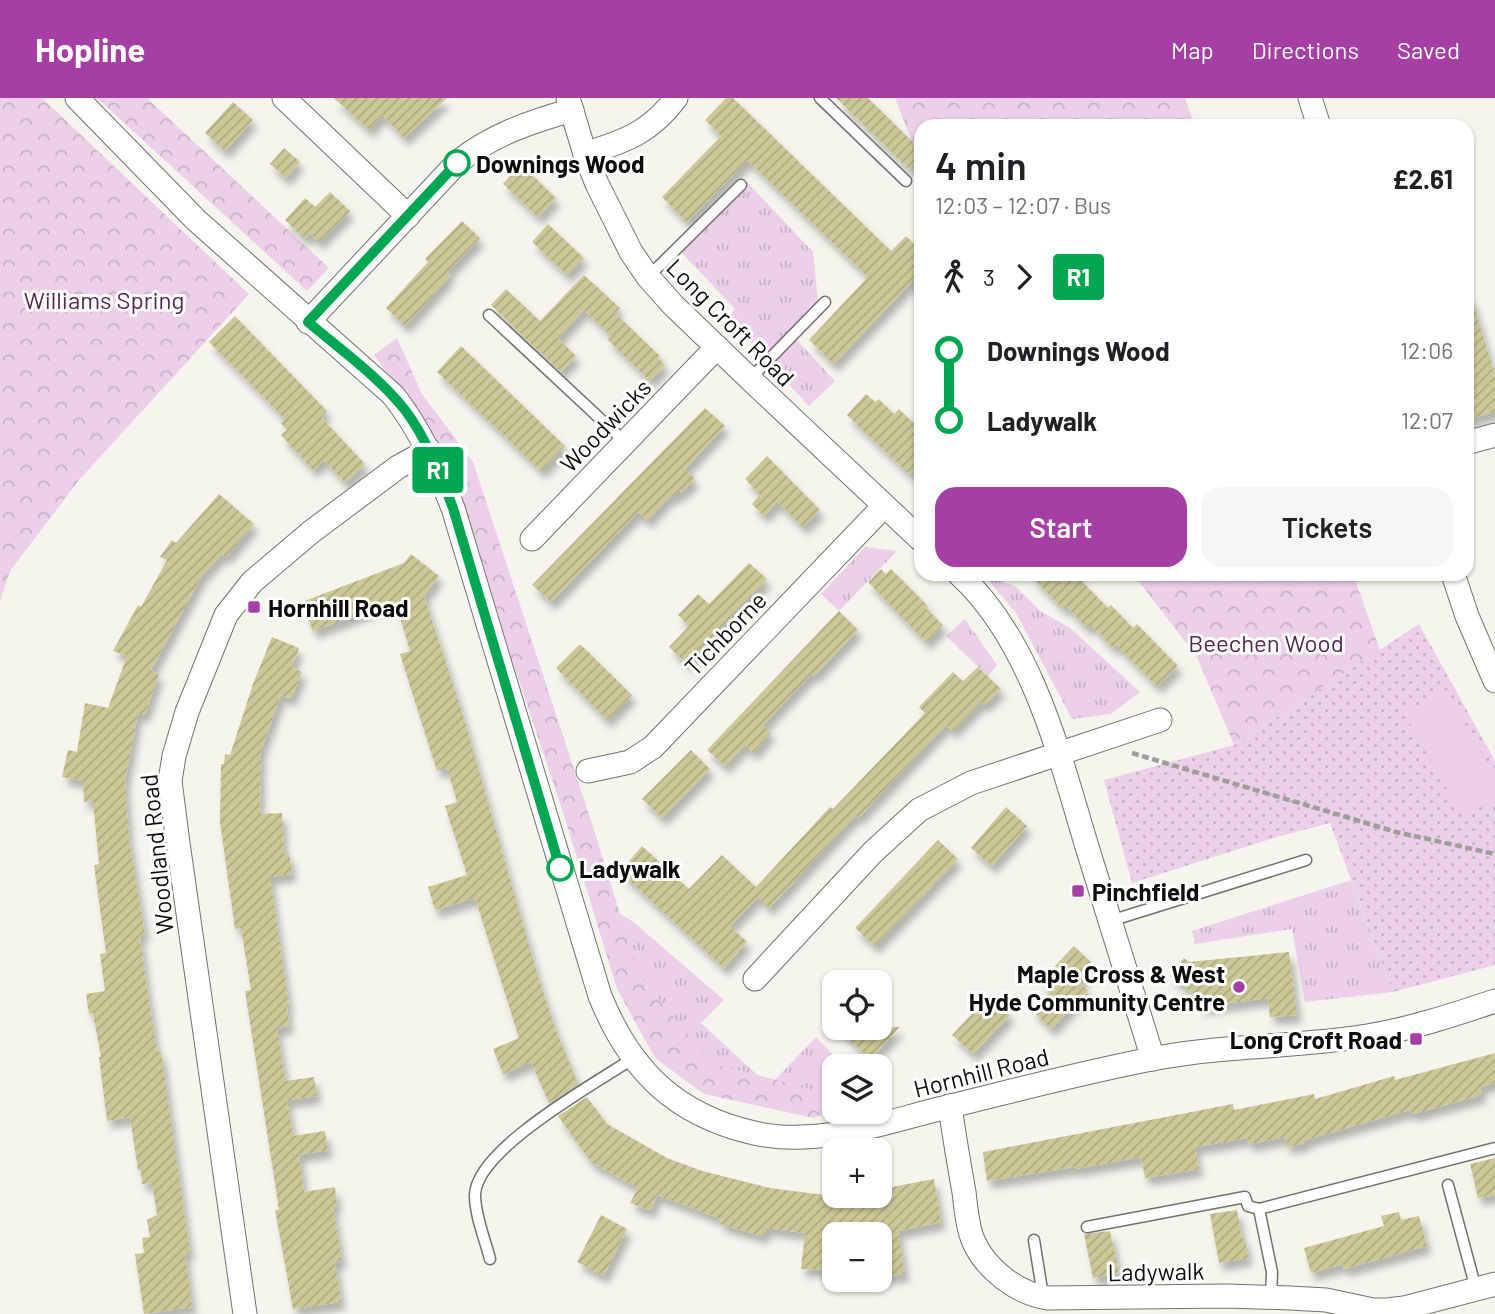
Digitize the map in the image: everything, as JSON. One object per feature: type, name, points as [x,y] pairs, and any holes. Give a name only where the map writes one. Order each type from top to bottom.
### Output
[{"type":"street","name":"Hornhill Road","points":[[76,98],[196,220],[393,396],[407,413],[429,450],[453,508],[600,996],[632,1059],[669,1095],[712,1121],[769,1136],[838,1135],[1153,1059],[1194,1051],[1366,1036],[1432,1021],[1495,1001]]},
{"type":"street","points":[[284,98],[408,216]]},
{"type":"street","points":[[585,155],[632,138],[648,129],[676,98]]},
{"type":"street","points":[[1310,98],[1317,119]]},
{"type":"street","points":[[308,322],[457,163],[475,148],[570,104]]},
{"type":"street","name":"Long Croft Road","points":[[570,104],[585,155],[613,218],[648,277],[673,305],[914,534]]},
{"type":"street","name":"Woodwicks","points":[[532,539],[717,347]]},
{"type":"street","points":[[1474,441],[1495,435]]},
{"type":"street","name":"Woodland Road","points":[[245,1314],[170,781],[174,756],[187,712],[218,632],[236,600],[311,532],[398,467],[429,450]]},
{"type":"street","name":"Tichborne","points":[[588,771],[630,762],[653,747],[884,506]]},
{"type":"street","points":[[965,581],[982,599],[1010,641],[1038,698],[1153,1059]]},
{"type":"street","points":[[1455,581],[1495,681]]},
{"type":"street","points":[[755,979],[873,852],[919,810],[971,783],[1160,720]]},
{"type":"street","name":"Ladywalk","points":[[950,1106],[968,1220],[974,1241],[984,1257],[1019,1290],[1043,1298],[1271,1297],[1326,1300],[1373,1310],[1387,1310],[1486,1287]]},
{"type":"lane","points":[[820,98],[906,181]]},
{"type":"lane","points":[[648,277],[741,184]]},
{"type":"lane","points":[[750,379],[825,302]]},
{"type":"lane","points":[[489,315],[625,442]]},
{"type":"lane","points":[[1110,921],[1306,860]]},
{"type":"lane","points":[[490,1259],[475,1195],[478,1180],[486,1168],[510,1142],[632,1059]]},
{"type":"lane","points":[[1087,1227],[1245,1197],[1248,1206],[1259,1209],[1495,1148]]},
{"type":"lane","points":[[1448,1185],[1486,1287]]},
{"type":"lane","points":[[1259,1209],[1272,1272],[1271,1297]]},
{"type":"lane","points":[[1034,1240],[1043,1298]]},
{"type":"path","points":[[1105,739],[1116,749],[1396,832],[1495,854]]},
{"type":"green space","name":"Williams Spring","points":[[0,98],[42,98],[249,294],[79,480],[10,571],[0,601]]},
{"type":"green space","points":[[97,98],[147,98],[329,268],[307,291]]},
{"type":"green space","points":[[895,98],[1185,98],[1192,119],[914,119],[914,147]]},
{"type":"green space","points":[[747,182],[813,252],[818,301],[765,357],[727,319],[735,309],[680,251]]},
{"type":"green space","points":[[793,336],[835,381],[809,406],[768,362]]},
{"type":"green space","points":[[397,338],[422,394],[473,462],[639,975],[712,1063],[822,1091],[822,1115],[814,1118],[704,1094],[655,1058],[617,989],[563,812],[491,597],[454,468],[374,355]]},
{"type":"green space","points":[[865,547],[897,551],[839,611],[821,594]]},
{"type":"green space","points":[[989,581],[1001,581],[1016,587],[1040,611],[1069,627],[1140,692],[1111,714],[1072,719],[1016,613]]},
{"type":"green space","name":"Beechen Wood","points":[[1138,581],[1355,581],[1380,650],[1234,745],[1197,657]]},
{"type":"green space","points":[[965,619],[997,665],[988,676],[946,636]]},
{"type":"green space","points":[[1419,624],[1495,761],[1495,965],[1393,992],[1330,823],[1132,883],[1104,780],[1234,745]]},
{"type":"green space","points":[[1445,689],[1495,777],[1495,799],[1463,817],[1404,713]]},
{"type":"green space","points":[[1351,880],[1393,992],[1305,1002],[1292,929],[1195,944],[1192,931]]},
{"type":"green space","points":[[603,905],[631,920],[724,1000],[701,1023],[769,1086],[816,1037],[832,1054],[822,1054],[822,1106],[782,1111],[726,1094],[680,1060]]},
{"type":"building","points":[[334,98],[447,98],[404,138],[382,115],[369,130]]},
{"type":"building","points":[[726,98],[733,98],[891,251],[906,236],[914,244],[914,279],[834,364],[809,340],[868,277],[747,160],[687,222],[662,197],[721,136],[705,120]]},
{"type":"building","points":[[836,98],[868,98],[914,143],[914,164],[909,169]]},
{"type":"building","points":[[233,102],[253,120],[225,151],[205,133]]},
{"type":"building","points":[[284,148],[300,162],[286,178],[270,164]]},
{"type":"building","points":[[521,164],[556,198],[538,217],[503,184]]},
{"type":"building","points":[[330,192],[350,211],[319,242],[310,234],[305,239],[285,220],[305,198],[315,207]]},
{"type":"building","points":[[462,221],[480,238],[447,272],[451,275],[405,326],[386,308],[428,262],[425,259]]},
{"type":"building","points":[[548,224],[584,258],[567,275],[532,242]]},
{"type":"building","points":[[584,275],[620,308],[615,313],[660,356],[658,358],[665,365],[650,381],[608,340],[612,336],[584,310],[558,338],[576,356],[561,372],[491,305],[506,289],[540,321]]},
{"type":"building","points":[[1474,306],[1495,375],[1495,412],[1474,418]]},
{"type":"building","points":[[235,316],[327,411],[321,417],[365,464],[345,483],[324,460],[313,470],[281,435],[287,430],[281,423],[285,419],[209,342]]},
{"type":"building","points":[[461,346],[565,446],[541,471],[437,372]]},
{"type":"building","points":[[866,394],[875,402],[879,399],[894,414],[899,409],[914,423],[914,471],[910,475],[847,415]]},
{"type":"building","points":[[705,408],[725,426],[685,469],[695,479],[681,493],[679,491],[672,498],[670,496],[647,521],[638,512],[551,602],[532,585]]},
{"type":"building","points":[[767,456],[820,510],[803,527],[777,502],[764,516],[752,504],[760,494],[745,479]]},
{"type":"building","points":[[219,494],[254,524],[226,557],[222,554],[201,577],[151,671],[159,674],[145,715],[138,713],[125,782],[129,839],[145,934],[140,935],[147,988],[157,1052],[161,1052],[190,1253],[185,1254],[192,1307],[144,1314],[135,1254],[144,1253],[142,1238],[150,1237],[147,1220],[157,1215],[152,1183],[142,1184],[141,1170],[138,1170],[130,1117],[107,1121],[101,1057],[93,1013],[89,1014],[86,994],[105,991],[100,954],[106,953],[94,865],[99,864],[93,801],[84,802],[83,781],[62,777],[68,750],[77,752],[85,703],[108,708],[127,656],[113,651],[167,560],[160,557],[172,540],[176,543]]},
{"type":"building","points":[[411,554],[439,576],[424,596],[462,712],[539,980],[578,1084],[549,1103],[531,1062],[503,1074],[493,1049],[519,1038],[475,898],[435,910],[428,887],[467,875],[445,806],[457,802],[447,768],[437,771],[400,654],[410,651],[395,601],[313,631],[302,602],[404,563]]},
{"type":"building","points":[[749,563],[767,579],[687,664],[669,647],[689,626],[678,615],[698,594],[709,604]]},
{"type":"building","points":[[881,569],[886,574],[891,569],[943,625],[926,642],[868,582]]},
{"type":"building","points":[[1036,581],[1082,581],[1108,608],[1111,605],[1133,628],[1137,624],[1178,666],[1157,686],[1116,645],[1113,648],[1091,625],[1087,628],[1066,606],[1063,609]]},
{"type":"building","points":[[839,611],[858,630],[814,676],[812,673],[763,725],[771,733],[753,753],[745,745],[725,766],[707,750]]},
{"type":"building","points":[[272,637],[299,648],[292,667],[302,672],[291,699],[281,695],[261,751],[260,814],[282,813],[284,854],[289,853],[292,874],[270,877],[289,1007],[289,1026],[277,1028],[285,1081],[314,1077],[317,1096],[287,1100],[293,1136],[325,1131],[328,1150],[299,1155],[304,1192],[335,1187],[337,1206],[333,1207],[342,1261],[335,1262],[341,1302],[293,1309],[275,1210],[279,1210],[245,991],[251,990],[241,928],[235,929],[220,822],[221,764],[224,764],[225,754],[230,755],[253,684]]},
{"type":"building","points":[[580,644],[632,695],[607,720],[556,668]]},
{"type":"building","points":[[978,667],[1001,689],[984,705],[981,702],[953,731],[946,725],[858,818],[856,815],[769,908],[758,897],[730,926],[747,942],[724,968],[620,872],[642,846],[689,889],[722,855],[756,887],[830,807],[833,809],[925,713],[919,707],[953,672],[963,681]]},
{"type":"building","points":[[691,750],[710,769],[662,818],[642,799]]},
{"type":"building","points":[[1006,807],[1027,826],[992,866],[971,848]]},
{"type":"building","points":[[938,840],[958,859],[875,946],[855,928]]},
{"type":"building","points":[[1074,946],[1095,966],[1079,982],[1088,990],[1051,1029],[1032,1010],[1051,991],[1041,981]]},
{"type":"building","name":"Maple Cross & West Hyde Community Centre","points":[[1289,952],[1297,1015],[1270,1017],[1268,998],[1200,1007],[1199,998],[1170,976],[1184,958],[1189,962]]},
{"type":"building","points":[[990,995],[1010,1015],[973,1054],[952,1035]]},
{"type":"building","points":[[892,1027],[900,1027],[892,1036]]},
{"type":"building","points":[[850,1040],[888,1040],[875,1054],[865,1054]]},
{"type":"building","points":[[1495,1053],[1495,1083],[1480,1087],[1482,1095],[1412,1114],[1410,1110],[1305,1140],[1305,1143],[1287,1147],[1285,1137],[1249,1144],[1247,1138],[1195,1147],[1199,1169],[1145,1178],[1141,1157],[987,1181],[983,1152],[1233,1104],[1234,1110],[1314,1094],[1315,1099],[1394,1076],[1395,1080]]},
{"type":"building","points":[[587,1097],[607,1124],[667,1158],[702,1171],[770,1188],[822,1194],[822,1208],[892,1208],[892,1187],[934,1179],[941,1222],[898,1231],[905,1274],[892,1276],[892,1222],[822,1222],[822,1270],[801,1269],[805,1233],[766,1228],[764,1236],[755,1234],[720,1224],[721,1219],[657,1195],[651,1211],[630,1203],[638,1188],[591,1162],[558,1116]]},
{"type":"building","points":[[1495,1158],[1495,1195],[1478,1198],[1470,1164]]},
{"type":"building","points":[[1237,1210],[1248,1258],[1219,1263],[1210,1214]]},
{"type":"building","points":[[1399,1212],[1401,1220],[1419,1216],[1427,1246],[1344,1269],[1343,1264],[1311,1273],[1304,1248],[1384,1226],[1381,1216]]},
{"type":"building","points":[[601,1215],[627,1229],[604,1276],[577,1262]]},
{"type":"building","points":[[1110,1231],[1119,1273],[1093,1278],[1084,1234]]},
{"type":"bus line","name":"R1","points":[[457,163],[308,322],[393,396],[407,413],[429,450],[453,508],[560,868]]},
{"type":"place","name":"Downings Wood","points":[[457,163]]},
{"type":"place","name":"Hornhill Road","points":[[254,607]]},
{"type":"place","name":"Ladywalk","points":[[560,868]]},
{"type":"place","name":"Pinchfield","points":[[1078,891]]},
{"type":"place","name":"Maple Cross & West Hyde Community Centre","points":[[1239,987]]},
{"type":"place","name":"Long Croft Road","points":[[1416,1039]]}]
